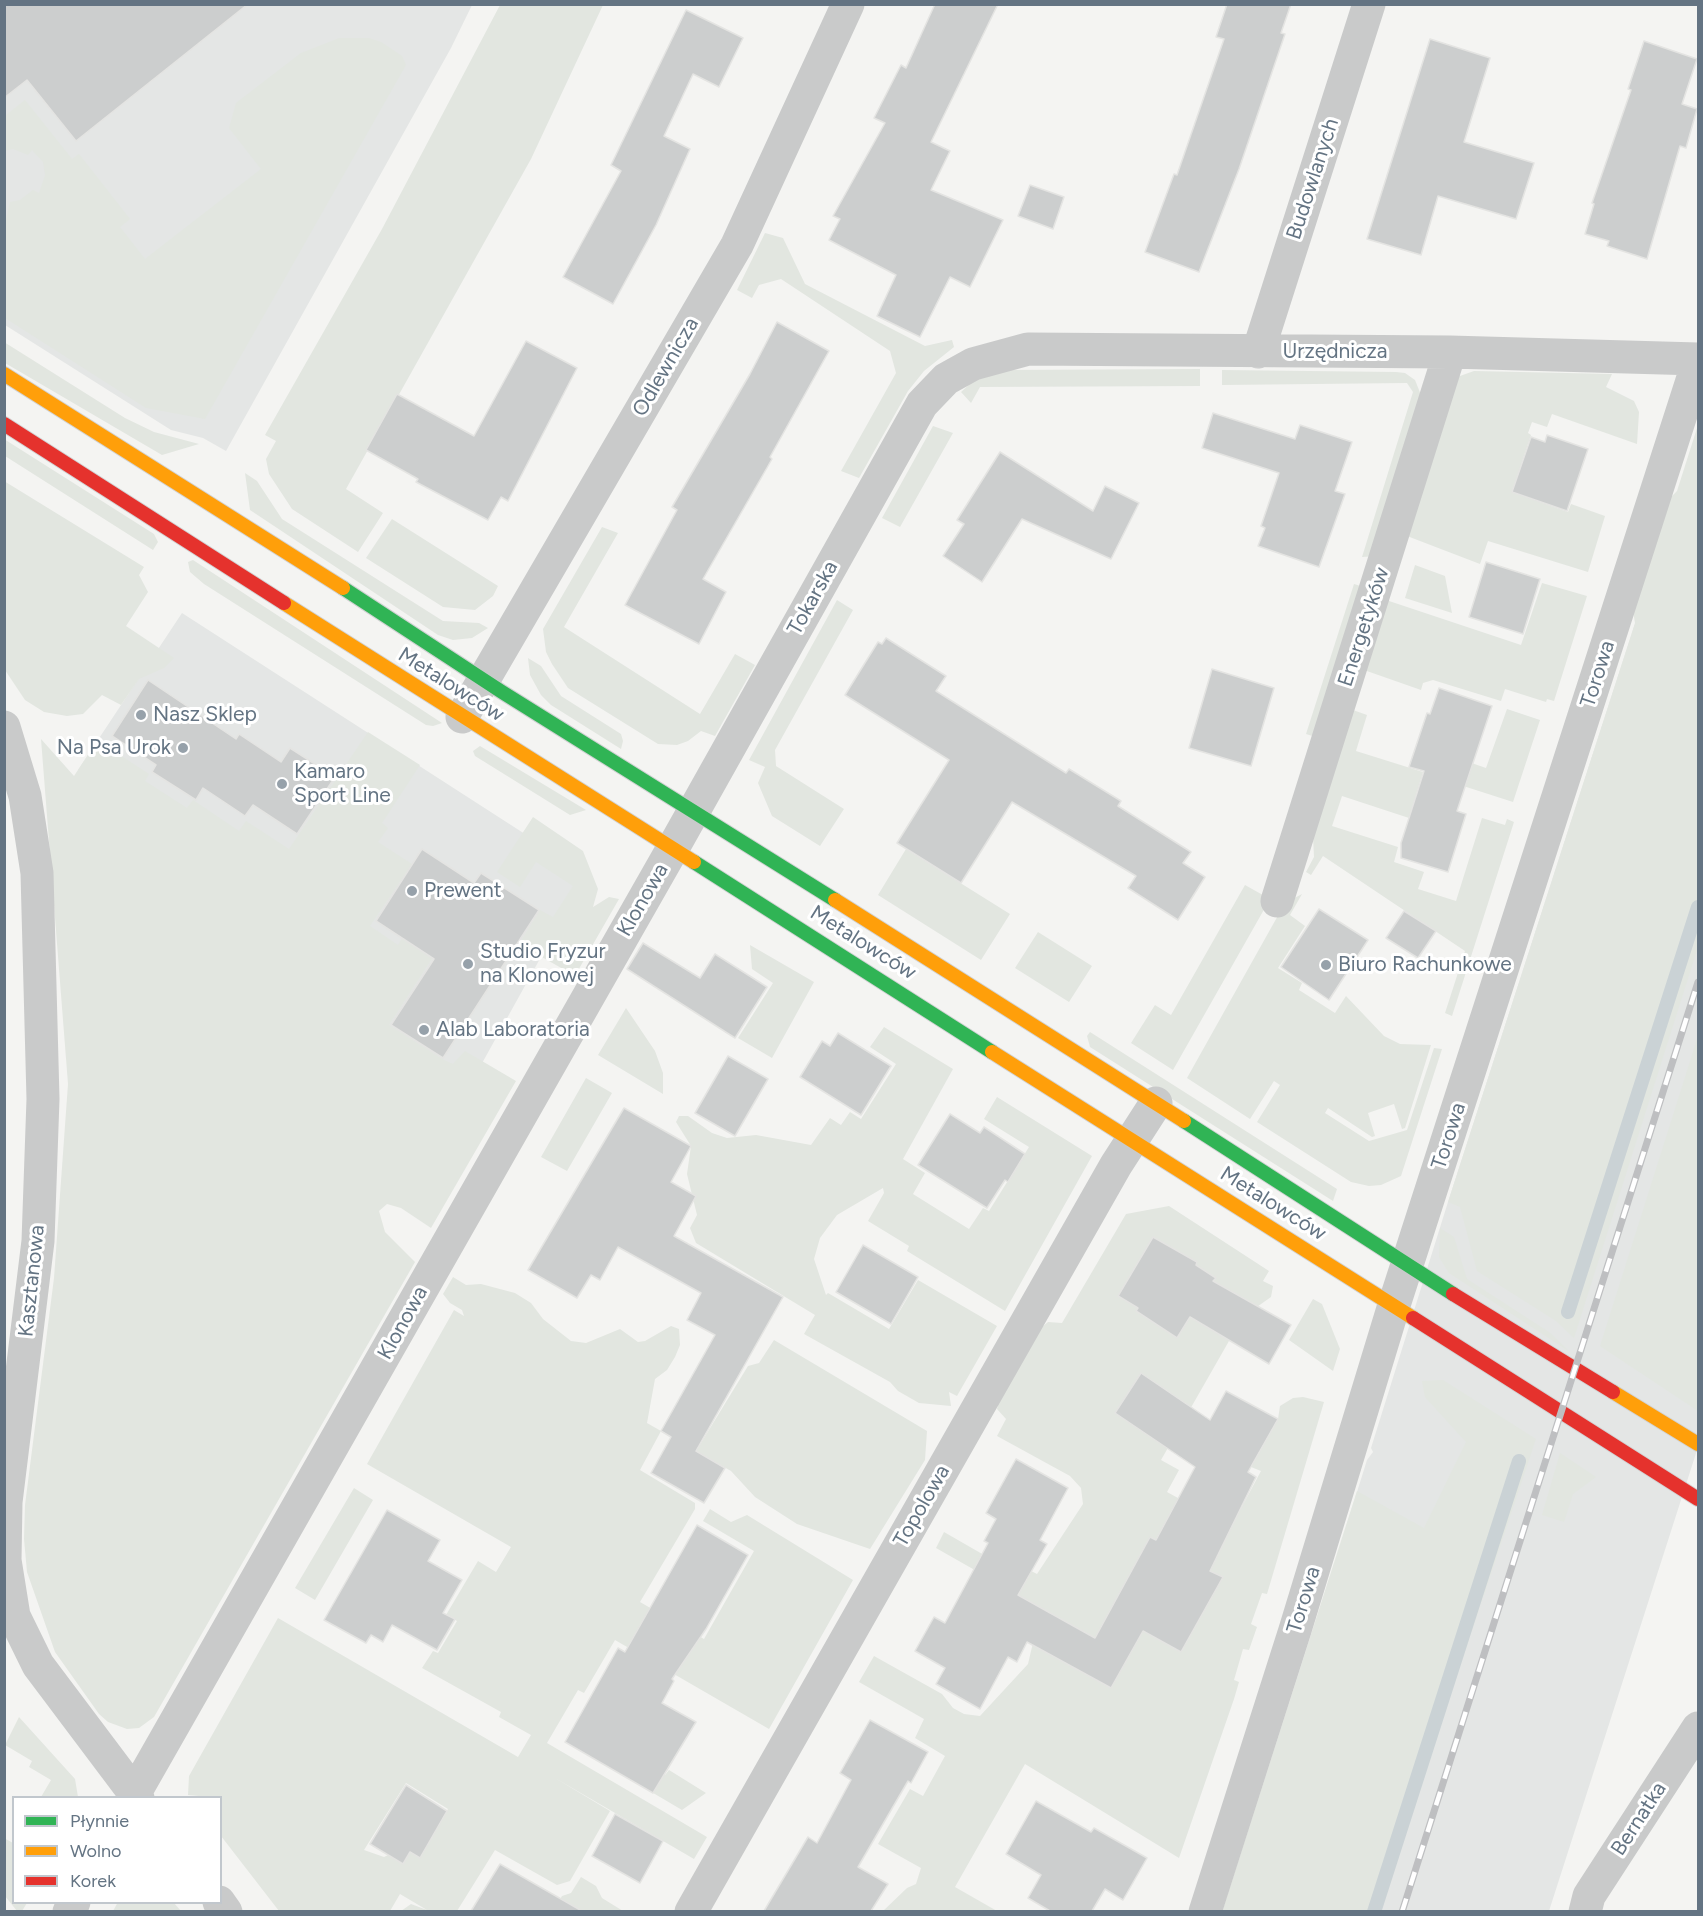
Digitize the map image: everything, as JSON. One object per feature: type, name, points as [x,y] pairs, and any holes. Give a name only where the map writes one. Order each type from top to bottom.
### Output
[{"type":"street","name":"Odlewnicza","points":[[462,717],[737,245],[848,4]]},
{"type":"street","name":"Budowlanych","points":[[1258,352],[1369,4]]},
{"type":"street","name":"Urzędnicza","points":[[973,364],[1028,349],[1450,352],[1698,361]]},
{"type":"street","name":"Energetyków","points":[[1277,902],[1450,352]]},
{"type":"street","name":"Torowa","points":[[1204,1911],[1295,1630],[1394,1305],[1698,361]]},
{"type":"street","name":"Tokarska","points":[[674,848],[922,404],[946,379],[973,364]]},
{"type":"street","name":"Metalowców","points":[[4,374],[1155,1103],[1407,1266],[1698,1444]]},
{"type":"street","name":"Metalowców","points":[[4,424],[462,717],[674,848],[1698,1499]]},
{"type":"street","name":"Kasztanowa","points":[[4,727],[25,796],[37,873],[43,1111],[38,1241],[6,1502],[4,1560],[14,1616],[38,1665],[135,1796]]},
{"type":"street","name":"Klonowa","points":[[135,1796],[674,848]]},
{"type":"street","name":"Topolowa","points":[[691,1911],[1155,1103]]},
{"type":"street","name":"Bernatka","points":[[1585,1911],[1589,1896],[1698,1728]]},
{"type":"shaded area","points":[[4,5],[472,5],[451,48],[226,451],[203,438],[171,430],[5,325]]},
{"type":"shaded area","points":[[500,5],[603,5],[531,159],[346,489],[383,513],[358,552],[292,509],[269,474],[266,459],[276,441],[265,435],[382,229]]},
{"type":"shaded area","points":[[339,38],[369,38],[381,42],[402,56],[406,65],[205,419],[146,408],[5,318],[4,229],[10,202],[20,200],[33,190],[39,193],[45,175],[43,162],[32,150],[28,155],[13,149],[5,151],[5,116],[25,100],[72,159],[79,154],[130,219],[120,227],[145,259],[261,169],[229,128],[236,103],[301,53]]},
{"type":"shaded area","points":[[765,233],[783,238],[805,284],[925,346],[952,340],[954,347],[924,371],[908,391],[859,478],[841,471],[896,373],[890,351],[781,279],[759,285],[752,298],[737,290]]},
{"type":"shaded area","points":[[4,342],[125,418],[154,432],[199,444],[162,455],[5,363]]},
{"type":"shaded area","points":[[1200,369],[1200,386],[980,387],[971,403],[961,392],[974,380],[1000,370]]},
{"type":"shaded area","points":[[1222,370],[1396,372],[1405,373],[1415,380],[1421,395],[1377,556],[1362,557],[1413,392],[1407,383],[1222,385]]},
{"type":"shaded area","points":[[1474,371],[1612,374],[1606,387],[1634,401],[1639,412],[1637,444],[1552,414],[1547,427],[1532,422],[1528,433],[1531,435],[1512,492],[1568,512],[1571,504],[1605,516],[1588,572],[1488,541],[1480,564],[1407,536],[1457,377]]},
{"type":"shaded area","points":[[1698,425],[1698,947],[1574,1338],[1556,1321],[1477,1271],[1460,1207],[1448,1202],[1635,623],[1633,611],[1667,501],[1677,491]]},
{"type":"shaded area","points":[[933,426],[953,433],[900,527],[882,518]]},
{"type":"shaded area","points":[[1698,429],[1698,1447],[1549,1911],[1226,1912],[1367,1460],[1373,1452],[1371,1448],[1448,1202]]},
{"type":"shaded area","points":[[4,439],[154,534],[158,542],[153,550],[5,456]]},
{"type":"shaded area","points":[[245,473],[257,481],[282,519],[443,621],[479,623],[488,628],[472,638],[453,640],[438,635],[250,510]]},
{"type":"shaded area","points":[[4,481],[144,567],[139,575],[148,592],[126,626],[174,658],[164,668],[139,679],[121,705],[102,695],[83,714],[67,716],[44,712],[25,700],[5,670]]},
{"type":"shaded area","points":[[392,519],[498,586],[493,596],[475,610],[443,607],[366,558]]},
{"type":"shaded area","points":[[602,527],[618,533],[564,627],[700,714],[735,654],[755,665],[715,736],[701,731],[688,741],[677,745],[658,744],[568,688],[552,664],[546,652],[543,629]]},
{"type":"shaded area","points":[[193,560],[442,723],[433,726],[426,725],[204,584],[190,572],[188,562]]},
{"type":"shaded area","points":[[1415,565],[1445,576],[1452,613],[1405,598]]},
{"type":"shaded area","points":[[1542,583],[1587,596],[1554,701],[1547,699],[1546,702],[1505,689],[1501,701],[1433,680],[1423,683],[1421,690],[1364,670],[1386,600],[1521,645]]},
{"type":"shaded area","points":[[1354,584],[1367,588],[1319,738],[1306,734]]},
{"type":"shaded area","points":[[837,600],[853,610],[775,750],[776,766],[844,809],[820,846],[772,816],[758,783],[765,767],[749,760]]},
{"type":"shaded area","points":[[182,613],[587,874],[420,1175],[78,770]]},
{"type":"shaded area","points":[[528,658],[541,666],[561,696],[621,734],[623,741],[621,749],[551,705],[541,695],[530,675]]},
{"type":"shaded area","points":[[1507,709],[1540,720],[1513,802],[1426,774],[1434,750],[1486,768]]},
{"type":"shaded area","points":[[1353,710],[1367,715],[1356,751],[1423,772],[1409,818],[1342,796],[1332,826],[1398,847],[1394,862],[1424,872],[1418,889],[1456,901],[1482,818],[1505,825],[1507,819],[1514,822],[1452,1016],[1445,1013],[1465,951],[1323,856],[1311,875],[1306,872],[1314,857],[1313,836]]},
{"type":"shaded area","points":[[368,732],[420,765],[382,823],[388,828],[378,842],[412,864],[370,926],[398,945],[414,919],[444,940],[389,1025],[453,1064],[465,1051],[516,1081],[431,1228],[401,1208],[387,1204],[379,1211],[385,1232],[415,1262],[154,1717],[139,1728],[127,1729],[108,1722],[99,1714],[55,1652],[27,1572],[24,1539],[25,1505],[54,1278],[68,1084],[41,739],[74,776],[99,738],[106,746],[149,774],[145,781],[187,808],[193,800],[239,831],[246,821],[289,849]]},
{"type":"shaded area","points":[[480,746],[586,810],[570,815],[475,756],[473,751]]},
{"type":"shaded area","points":[[533,817],[583,851],[598,889],[593,907],[609,897],[619,899],[576,974],[570,973],[519,944],[540,910],[553,917],[573,886],[536,862],[520,887],[497,872]]},
{"type":"shaded area","points":[[906,849],[1010,914],[981,960],[878,895]]},
{"type":"shaded area","points":[[1245,885],[1270,899],[1173,1070],[1131,1043],[1155,1005],[1171,1015]]},
{"type":"shaded area","points":[[1302,894],[1290,915],[1305,926],[1278,968],[1302,983],[1299,990],[1335,1013],[1346,996],[1384,1036],[1400,1044],[1431,1045],[1405,1128],[1402,1129],[1394,1104],[1368,1113],[1375,1136],[1372,1137],[1328,1108],[1325,1113],[1369,1141],[1407,1130],[1434,1048],[1442,1049],[1401,1176],[1381,1185],[1369,1186],[1351,1182],[1257,1122],[1280,1085],[1274,1081],[1250,1119],[1187,1078],[1285,903]]},
{"type":"shaded area","points":[[1038,932],[1092,966],[1069,1002],[1015,968]]},
{"type":"shaded area","points":[[750,945],[814,982],[772,1058],[738,1038],[773,983],[752,969]]},
{"type":"shaded area","points":[[626,1008],[655,1051],[663,1073],[663,1094],[598,1055]]},
{"type":"shaded area","points":[[884,1027],[953,1069],[903,1159],[925,1173],[913,1194],[969,1229],[983,1208],[989,1211],[1029,1147],[984,1119],[997,1097],[1092,1156],[1005,1311],[907,1251],[909,1246],[868,1221],[884,1193],[883,1188],[837,1215],[820,1238],[814,1259],[826,1295],[828,1293],[889,1329],[918,1280],[997,1326],[957,1396],[949,1392],[951,1406],[919,1403],[898,1391],[890,1382],[804,1334],[815,1315],[696,1243],[690,1228],[697,1215],[687,1174],[691,1146],[676,1122],[679,1116],[688,1116],[712,1133],[727,1138],[756,1135],[811,1145],[830,1118],[841,1125],[850,1112],[861,1119],[896,1064],[870,1047]]},
{"type":"shaded area","points":[[1090,1032],[1337,1189],[1333,1201],[1090,1047],[1087,1036]]},
{"type":"shaded area","points":[[1698,1036],[1698,1411],[1600,1346]]},
{"type":"shaded area","points":[[586,1078],[612,1093],[567,1171],[541,1157]]},
{"type":"shaded area","points":[[1169,1206],[1269,1271],[1263,1281],[1273,1286],[1271,1297],[1254,1309],[1233,1334],[1161,1460],[1179,1470],[1167,1492],[1231,1527],[1261,1471],[1251,1467],[1278,1419],[1280,1406],[1293,1398],[1303,1397],[1324,1402],[1267,1594],[1262,1593],[1251,1624],[1257,1627],[1249,1650],[1243,1649],[1234,1680],[1239,1682],[1234,1699],[1179,1858],[1025,1764],[955,1887],[997,1911],[883,1911],[907,1888],[916,1884],[921,1868],[878,1844],[910,1789],[923,1796],[945,1756],[915,1738],[924,1719],[859,1682],[874,1656],[942,1694],[953,1708],[964,1714],[980,1716],[1028,1664],[1035,1634],[987,1577],[936,1548],[944,1532],[984,1555],[990,1550],[1037,1574],[1083,1504],[1081,1488],[1070,1476],[997,1436],[1006,1419],[997,1409],[1002,1386],[1037,1331],[1048,1322],[1062,1323],[1126,1214]]},
{"type":"shaded area","points":[[1440,1228],[1454,1237],[1467,1279],[1549,1332],[1570,1352],[1449,1273],[1439,1257]]},
{"type":"shaded area","points":[[453,1277],[466,1285],[481,1284],[515,1293],[531,1303],[543,1319],[571,1341],[586,1343],[620,1329],[638,1342],[645,1341],[671,1326],[679,1329],[680,1345],[675,1357],[667,1370],[655,1379],[647,1423],[661,1431],[640,1470],[695,1503],[695,1509],[640,1602],[704,1639],[754,1551],[703,1521],[710,1509],[731,1522],[747,1515],[853,1580],[769,1729],[615,1640],[584,1693],[578,1690],[547,1743],[707,1837],[694,1859],[555,1778],[610,1811],[570,1881],[557,1885],[495,1850],[457,1911],[401,1911],[411,1904],[427,1910],[400,1894],[390,1911],[279,1911],[222,1837],[222,1796],[188,1795],[189,1776],[278,1618],[518,1757],[531,1735],[499,1717],[501,1712],[422,1668],[433,1651],[438,1653],[457,1621],[446,1615],[478,1561],[496,1572],[511,1547],[367,1464],[454,1310],[464,1316],[462,1310],[450,1303],[443,1294]],"holes":[[[406,1783],[448,1809],[434,1833],[384,1857],[364,1850]]]},
{"type":"shaded area","points":[[1313,1299],[1322,1304],[1340,1349],[1333,1371],[1289,1340]]},
{"type":"shaded area","points":[[774,1340],[927,1431],[925,1460],[870,1549],[797,1524],[755,1497],[731,1471],[696,1451],[748,1366],[759,1363]]},
{"type":"shaded area","points":[[1443,1380],[1536,1439],[1378,1911],[1222,1912],[1357,1491],[1424,1528],[1466,1442],[1425,1397],[1422,1381]]},
{"type":"shaded area","points":[[1560,1453],[1596,1477],[1573,1494],[1564,1522],[1542,1515]]},
{"type":"shaded area","points":[[354,1488],[373,1500],[315,1600],[295,1588]]},
{"type":"shaded area","points":[[19,1717],[75,1779],[78,1796],[42,1796],[51,1780],[29,1767],[32,1761],[5,1745]]},
{"type":"shaded area","points":[[631,1756],[665,1775],[669,1770],[706,1793],[682,1810],[621,1774]]},
{"type":"shaded area","points":[[4,1838],[12,1842],[12,1904],[26,1904],[22,1911],[17,1911],[5,1896]]},
{"type":"shaded area","points":[[581,1877],[596,1886],[602,1898],[623,1911],[553,1912],[562,1896],[571,1893]]},
{"type":"shaded area","points":[[117,1904],[175,1904],[181,1911],[113,1911]]},
{"type":"building","points":[[4,4],[248,4],[76,141],[27,80],[4,98]]},
{"type":"building","points":[[935,4],[998,4],[931,142],[950,151],[931,190],[1003,220],[970,287],[950,277],[920,337],[877,316],[896,275],[829,240],[840,219],[833,216],[885,123],[874,118],[901,65],[906,68]]},
{"type":"building","points":[[1227,4],[1291,4],[1281,33],[1285,34],[1239,169],[1199,272],[1145,252],[1174,174],[1177,175],[1224,39],[1216,37]]},
{"type":"building","points":[[686,10],[743,38],[719,87],[693,74],[664,136],[690,149],[656,225],[613,304],[563,277],[621,171],[611,165]]},
{"type":"building","points":[[1430,39],[1490,58],[1464,142],[1534,163],[1516,219],[1438,196],[1421,255],[1367,239]]},
{"type":"building","points":[[1644,41],[1697,59],[1682,104],[1697,109],[1686,148],[1680,146],[1647,259],[1607,246],[1609,241],[1585,234],[1594,204],[1592,203],[1631,90],[1628,89]]},
{"type":"building","points":[[1030,185],[1064,197],[1053,229],[1018,216]]},
{"type":"building","points":[[777,322],[829,351],[770,457],[772,459],[703,579],[726,592],[699,644],[625,605],[677,510],[672,507],[750,374]]},
{"type":"building","points":[[526,341],[577,368],[508,501],[501,497],[488,520],[416,482],[418,479],[366,450],[397,394],[474,436]]},
{"type":"building","points":[[1213,413],[1295,439],[1300,425],[1352,442],[1335,491],[1345,494],[1319,567],[1258,546],[1265,528],[1261,526],[1279,473],[1202,448]]},
{"type":"building","points":[[1547,435],[1588,449],[1567,511],[1512,492],[1531,437],[1545,442]]},
{"type":"building","points":[[1000,452],[1093,511],[1105,486],[1139,503],[1111,559],[1022,519],[982,582],[943,556],[964,524],[957,520]]},
{"type":"building","points":[[1486,562],[1540,579],[1523,634],[1469,617]]},
{"type":"building","points":[[886,638],[946,676],[936,691],[1066,773],[1069,769],[1121,801],[1118,806],[1191,852],[1183,863],[1205,877],[1178,920],[1128,888],[1136,876],[1012,802],[961,883],[897,843],[949,760],[845,695],[878,642],[882,644]]},
{"type":"building","points":[[1212,669],[1274,688],[1251,766],[1189,748]]},
{"type":"building","points":[[148,680],[236,739],[239,734],[281,762],[290,748],[335,777],[297,834],[253,805],[245,816],[203,788],[196,800],[152,772],[156,765],[112,736]]},
{"type":"building","points":[[1439,688],[1492,706],[1457,811],[1466,814],[1448,872],[1401,858],[1401,843],[1424,771],[1409,767],[1427,713],[1430,714]]},
{"type":"building","points":[[422,849],[474,883],[481,873],[539,910],[443,1058],[391,1025],[434,959],[376,921]]},
{"type":"building","points":[[1319,909],[1368,940],[1329,1000],[1281,967]]},
{"type":"building","points":[[1404,911],[1436,931],[1418,958],[1386,938]]},
{"type":"building","points":[[643,943],[700,978],[715,954],[767,987],[735,1038],[627,969]]},
{"type":"building","points":[[838,1033],[891,1066],[861,1115],[800,1077],[822,1041],[830,1046]]},
{"type":"building","points":[[728,1056],[768,1079],[735,1136],[695,1113]]},
{"type":"building","points":[[624,1108],[691,1146],[671,1182],[696,1196],[674,1236],[783,1297],[696,1451],[725,1468],[704,1503],[651,1473],[671,1437],[661,1431],[715,1335],[687,1320],[701,1293],[618,1247],[600,1280],[591,1275],[577,1298],[528,1270]]},
{"type":"building","points":[[950,1114],[980,1133],[984,1127],[1025,1154],[1008,1182],[1005,1180],[987,1208],[918,1165]]},
{"type":"building","points":[[1153,1237],[1197,1262],[1196,1265],[1216,1278],[1213,1281],[1291,1325],[1269,1364],[1190,1317],[1177,1338],[1136,1311],[1138,1308],[1118,1296]]},
{"type":"building","points":[[863,1245],[918,1277],[891,1324],[836,1292]]},
{"type":"building","points":[[1141,1373],[1210,1420],[1226,1391],[1278,1419],[1248,1472],[1256,1477],[1210,1571],[1223,1577],[1181,1652],[1143,1631],[1111,1688],[1027,1642],[1017,1662],[1008,1657],[980,1709],[936,1684],[945,1668],[915,1651],[934,1617],[945,1623],[988,1543],[984,1541],[996,1519],[986,1513],[1016,1459],[1068,1488],[1040,1540],[1047,1544],[1018,1595],[1095,1638],[1150,1537],[1156,1540],[1195,1467],[1115,1413]]},
{"type":"building","points":[[387,1510],[440,1540],[428,1561],[462,1580],[443,1613],[455,1619],[437,1650],[392,1625],[383,1642],[371,1635],[366,1643],[324,1620]]},
{"type":"building","points":[[697,1525],[748,1555],[706,1629],[672,1679],[674,1681],[662,1703],[696,1722],[653,1793],[565,1742],[618,1648],[625,1652]]},
{"type":"building","points":[[870,1720],[928,1752],[911,1783],[908,1781],[858,1867],[888,1884],[871,1911],[764,1911],[808,1837],[817,1843],[851,1780],[840,1773]]},
{"type":"building","points":[[406,1785],[447,1811],[420,1858],[410,1852],[403,1864],[370,1844]]},
{"type":"building","points":[[1036,1801],[1091,1832],[1094,1828],[1147,1858],[1123,1900],[1105,1889],[1092,1911],[1050,1911],[1028,1898],[1041,1875],[1006,1854]]},
{"type":"building","points":[[615,1814],[663,1841],[640,1883],[592,1856]]},
{"type":"building","points":[[500,1864],[582,1911],[471,1911]]},
{"type":"waterway","points":[[1568,1312],[1698,907]]},
{"type":"waterway","points":[[1374,1912],[1519,1461]]},
{"type":"railway","points":[[1402,1912],[1698,982]]},
{"type":"traffic: fast","points":[[343,588],[502,692],[835,900]]},
{"type":"traffic: fast","points":[[694,862],[992,1052]]},
{"type":"traffic: fast","points":[[1184,1121],[1453,1294]]},
{"type":"traffic: slow","points":[[4,374],[343,588]]},
{"type":"traffic: slow","points":[[284,603],[694,862]]},
{"type":"traffic: slow","points":[[835,900],[1184,1121]]},
{"type":"traffic: slow","points":[[992,1052],[1413,1318]]},
{"type":"traffic: slow","points":[[1613,1392],[1698,1444]]},
{"type":"traffic: jam","points":[[4,424],[284,603]]},
{"type":"traffic: jam","points":[[1453,1294],[1613,1392]]},
{"type":"traffic: jam","points":[[1413,1318],[1698,1499]]},
{"type":"place","name":"Nasz Sklep","points":[[141,715]]},
{"type":"place","name":"Na Psa Urok","points":[[183,748]]},
{"type":"place","name":"Kamaro Sport Line","points":[[282,784]]},
{"type":"place","name":"Prewent","points":[[412,891]]},
{"type":"place","name":"Studio Fryzur na Klonowej","points":[[468,964]]},
{"type":"place","name":"Biuro Rachunkowe","points":[[1326,965]]},
{"type":"place","name":"Alab Laboratoria","points":[[424,1030]]}]
